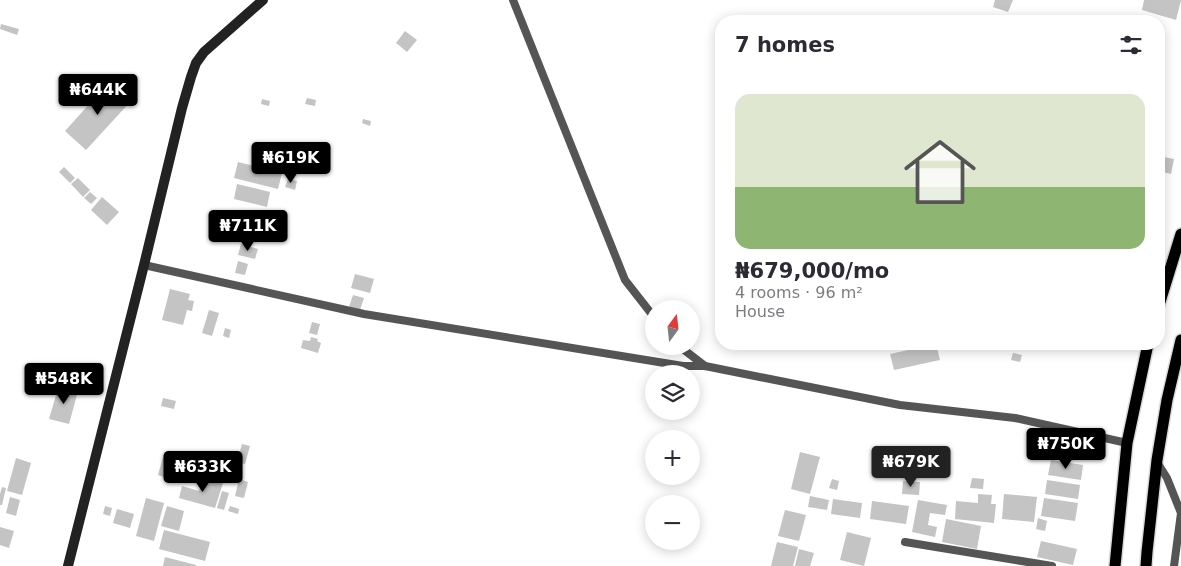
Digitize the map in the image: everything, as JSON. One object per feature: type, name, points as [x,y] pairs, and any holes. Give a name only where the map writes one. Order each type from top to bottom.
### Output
[{"type":"main road","points":[[1165,286],[1181,234]]},
{"type":"main road","points":[[1146,566],[1156,460],[1181,340]]},
{"type":"main road","points":[[1115,566],[1127,443],[1147,350]]},
{"type":"street","points":[[68,566],[191,78],[196,64],[204,52],[263,0]]},
{"type":"street","points":[[513,0],[626,280],[645,306]]},
{"type":"street","points":[[144,265],[364,314],[683,366],[705,366],[900,405],[1015,418],[1127,443]]},
{"type":"street","points":[[691,355],[705,366]]},
{"type":"street","points":[[1156,460],[1167,478],[1181,513],[1174,566]]},
{"type":"street","points":[[905,542],[1052,566]]},
{"type":"building","points":[[995,0],[1013,0],[1008,12],[993,7]]},
{"type":"building","points":[[1144,0],[1181,0],[1176,20],[1165,17],[1165,15],[1142,10]]},
{"type":"building","points":[[1,24],[19,29],[17,35],[0,29]]},
{"type":"building","points":[[405,31],[417,40],[407,52],[396,43]]},
{"type":"building","points":[[109,82],[131,101],[86,150],[65,131]]},
{"type":"building","points":[[307,98],[316,100],[315,106],[305,104]]},
{"type":"building","points":[[262,99],[270,101],[269,106],[261,104]]},
{"type":"building","points":[[363,119],[371,121],[370,126],[362,123]]},
{"type":"building","points":[[1165,157],[1174,159],[1171,174],[1165,172]]},
{"type":"building","points":[[238,162],[282,173],[278,189],[234,178]]},
{"type":"building","points":[[64,167],[75,178],[70,183],[59,172]]},
{"type":"building","points":[[78,178],[90,190],[83,197],[71,184]]},
{"type":"building","points":[[288,179],[297,181],[295,190],[285,187]]},
{"type":"building","points":[[237,184],[270,192],[267,207],[234,199]]},
{"type":"building","points":[[90,192],[97,198],[91,204],[84,198]]},
{"type":"building","points":[[102,197],[119,212],[107,225],[91,210]]},
{"type":"building","points":[[241,244],[258,249],[255,259],[238,255]]},
{"type":"building","points":[[238,261],[248,264],[245,275],[235,273]]},
{"type":"building","points":[[355,274],[374,279],[370,293],[351,288]]},
{"type":"building","points":[[170,289],[190,294],[188,300],[194,301],[192,311],[187,310],[183,325],[162,320]]},
{"type":"building","points":[[353,295],[364,298],[360,310],[349,307]]},
{"type":"building","points":[[209,310],[219,313],[212,336],[202,333]]},
{"type":"building","points":[[312,322],[320,324],[317,335],[309,333]]},
{"type":"building","points":[[225,328],[231,330],[229,338],[223,336]]},
{"type":"building","points":[[311,337],[318,339],[317,341],[321,343],[318,353],[301,348],[303,340],[310,341]]},
{"type":"building","points":[[908,350],[938,350],[940,360],[894,370],[890,354]]},
{"type":"building","points":[[1013,353],[1022,355],[1020,362],[1011,360]]},
{"type":"building","points":[[59,385],[78,391],[69,424],[49,419]]},
{"type":"building","points":[[163,398],[176,401],[174,409],[161,406]]},
{"type":"building","points":[[242,444],[250,446],[245,464],[237,462]]},
{"type":"building","points":[[800,452],[820,457],[810,494],[791,489]]},
{"type":"building","points":[[163,457],[177,462],[172,480],[158,475]]},
{"type":"building","points":[[16,458],[31,463],[22,495],[7,491]]},
{"type":"building","points":[[1051,460],[1083,465],[1081,480],[1048,475]]},
{"type":"building","points":[[203,478],[223,483],[215,508],[179,498],[182,486],[199,491]]},
{"type":"building","points":[[972,478],[984,479],[983,489],[970,488]]},
{"type":"building","points":[[239,479],[248,482],[244,498],[235,496]]},
{"type":"building","points":[[832,479],[839,481],[837,490],[829,488]]},
{"type":"building","points":[[1047,480],[1080,485],[1078,499],[1045,494]]},
{"type":"building","points":[[903,481],[920,482],[919,495],[902,494]]},
{"type":"building","points":[[2,487],[6,488],[2,505],[0,505],[0,494]]},
{"type":"building","points":[[222,491],[229,493],[224,510],[217,508]]},
{"type":"building","points":[[978,494],[992,495],[991,504],[996,504],[994,523],[955,519],[956,501],[978,503]]},
{"type":"building","points":[[1004,494],[1037,497],[1034,522],[1002,519]]},
{"type":"building","points":[[810,496],[829,500],[827,510],[808,507]]},
{"type":"building","points":[[10,497],[20,500],[16,516],[6,513]]},
{"type":"building","points":[[146,498],[164,503],[154,541],[136,536]]},
{"type":"building","points":[[1044,498],[1078,503],[1075,521],[1041,516]]},
{"type":"building","points":[[833,499],[862,503],[860,518],[831,514]]},
{"type":"building","points":[[918,500],[947,505],[945,515],[930,513],[928,525],[937,527],[935,537],[912,532]]},
{"type":"building","points":[[872,501],[909,506],[906,524],[870,519]]},
{"type":"building","points":[[105,506],[112,508],[110,516],[103,514]]},
{"type":"building","points":[[167,506],[184,511],[179,531],[161,526]]},
{"type":"building","points":[[230,506],[239,509],[238,514],[228,511]]},
{"type":"building","points":[[117,509],[134,514],[130,528],[113,523]]},
{"type":"building","points":[[785,510],[806,515],[799,541],[778,536]]},
{"type":"building","points":[[1038,518],[1047,521],[1045,531],[1036,529]]},
{"type":"building","points":[[946,519],[981,526],[977,549],[942,542]]},
{"type":"building","points":[[0,527],[14,531],[9,548],[0,545]]},
{"type":"building","points":[[164,530],[210,542],[205,561],[159,549]]},
{"type":"building","points":[[847,532],[871,538],[864,566],[840,560]]},
{"type":"building","points":[[1041,541],[1077,549],[1073,565],[1037,557]]},
{"type":"building","points":[[777,542],[798,547],[793,566],[771,566]]},
{"type":"building","points":[[799,549],[814,553],[810,566],[795,566]]},
{"type":"building","points":[[165,557],[196,565],[196,566],[163,566]]}]
